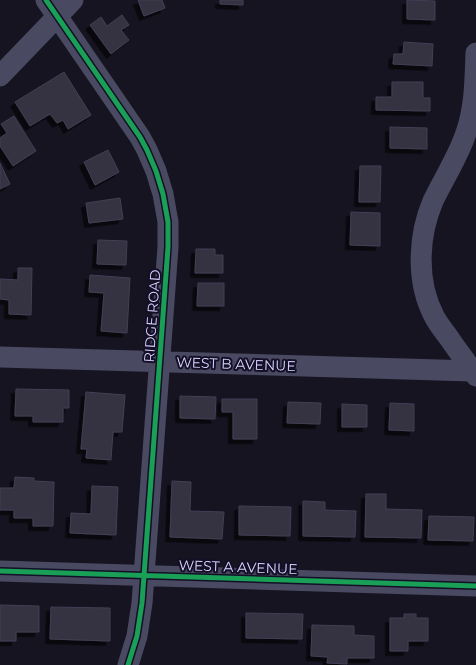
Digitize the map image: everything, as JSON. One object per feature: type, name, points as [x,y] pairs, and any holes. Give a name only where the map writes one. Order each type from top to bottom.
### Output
[{"type":"street","points":[[0,76],[51,8],[73,0]]},
{"type":"street","name":"RIDGE ROAD","points":[[51,8],[140,137],[161,186],[168,222],[168,247],[144,575],[137,636],[128,665]]},
{"type":"street","points":[[474,373],[434,317],[426,295],[422,272],[422,254],[427,219],[433,201],[454,163],[466,132],[472,108],[476,53]]},
{"type":"street","name":"WEST B AVENUE","points":[[0,357],[474,373]]},
{"type":"street","name":"WEST A AVENUE","points":[[0,571],[476,586]]},
{"type":"building","points":[[138,0],[162,0],[165,8],[144,16]]},
{"type":"building","points":[[220,0],[243,0],[243,5],[220,4]]},
{"type":"building","points":[[407,0],[435,1],[435,20],[407,19]]},
{"type":"building","points":[[122,15],[129,25],[121,30],[129,40],[111,54],[90,25],[101,17],[107,26]]},
{"type":"building","points":[[404,42],[433,44],[432,66],[393,64],[394,54],[403,54]]},
{"type":"building","points":[[64,72],[91,115],[68,129],[63,120],[57,123],[50,114],[30,126],[15,102]]},
{"type":"building","points":[[392,82],[423,82],[423,98],[430,98],[430,111],[376,110],[376,97],[392,97]]},
{"type":"building","points":[[14,116],[36,151],[13,166],[0,146],[0,138],[7,133],[1,124]]},
{"type":"building","points":[[390,127],[427,128],[427,149],[390,148]]},
{"type":"building","points":[[108,150],[119,172],[95,185],[84,162]]},
{"type":"building","points":[[0,163],[10,184],[0,189]]},
{"type":"building","points":[[360,166],[381,166],[380,202],[359,202]]},
{"type":"building","points":[[120,198],[123,219],[89,223],[86,203]]},
{"type":"building","points":[[351,212],[380,213],[380,246],[350,245]]},
{"type":"building","points":[[98,240],[127,241],[126,265],[97,264]]},
{"type":"building","points":[[196,249],[215,249],[215,255],[223,255],[223,273],[195,273]]},
{"type":"building","points":[[18,268],[32,268],[31,315],[9,314],[9,300],[0,299],[0,279],[18,280]]},
{"type":"building","points":[[90,275],[130,278],[127,333],[101,331],[104,293],[89,292]]},
{"type":"building","points":[[198,283],[224,283],[224,306],[197,306]]},
{"type":"building","points":[[16,389],[69,390],[69,408],[63,408],[63,422],[33,422],[33,416],[15,416]]},
{"type":"building","points":[[86,392],[125,395],[122,432],[113,432],[111,460],[86,458],[87,449],[81,449]]},
{"type":"building","points":[[180,396],[216,397],[215,419],[180,418]]},
{"type":"building","points":[[222,399],[257,399],[257,439],[233,439],[233,412],[222,412]]},
{"type":"building","points":[[288,402],[321,403],[320,424],[287,423]]},
{"type":"building","points":[[390,403],[414,404],[414,431],[389,430]]},
{"type":"building","points":[[342,404],[367,405],[367,427],[342,427]]},
{"type":"building","points":[[15,477],[34,478],[34,481],[54,482],[53,526],[33,526],[33,518],[14,518],[14,510],[0,510],[0,488],[14,488]]},
{"type":"building","points":[[172,481],[191,482],[190,511],[224,512],[222,539],[170,537]]},
{"type":"building","points":[[92,486],[118,487],[116,535],[70,533],[71,513],[91,514]]},
{"type":"building","points":[[366,494],[386,494],[386,509],[422,510],[421,538],[365,537]]},
{"type":"building","points":[[303,501],[325,502],[325,510],[356,511],[355,537],[303,536]]},
{"type":"building","points":[[239,506],[291,507],[290,536],[239,535]]},
{"type":"building","points":[[429,516],[474,517],[473,541],[428,540]]},
{"type":"building","points":[[0,605],[39,606],[39,632],[16,632],[16,641],[0,641]]},
{"type":"building","points":[[51,607],[110,608],[110,641],[50,639]]},
{"type":"building","points":[[246,613],[303,614],[302,639],[246,638]]},
{"type":"building","points":[[404,614],[416,614],[416,618],[428,618],[428,641],[408,641],[408,651],[390,651],[390,618],[404,618]]},
{"type":"building","points":[[312,625],[354,626],[354,635],[374,636],[374,658],[347,658],[347,664],[327,663],[328,657],[311,656]]},
{"type":"cycle path","points":[[46,0],[140,137],[156,171],[163,194],[168,222],[168,247],[142,603],[137,636],[128,665]]},
{"type":"cycle path","points":[[0,571],[476,586]]}]
